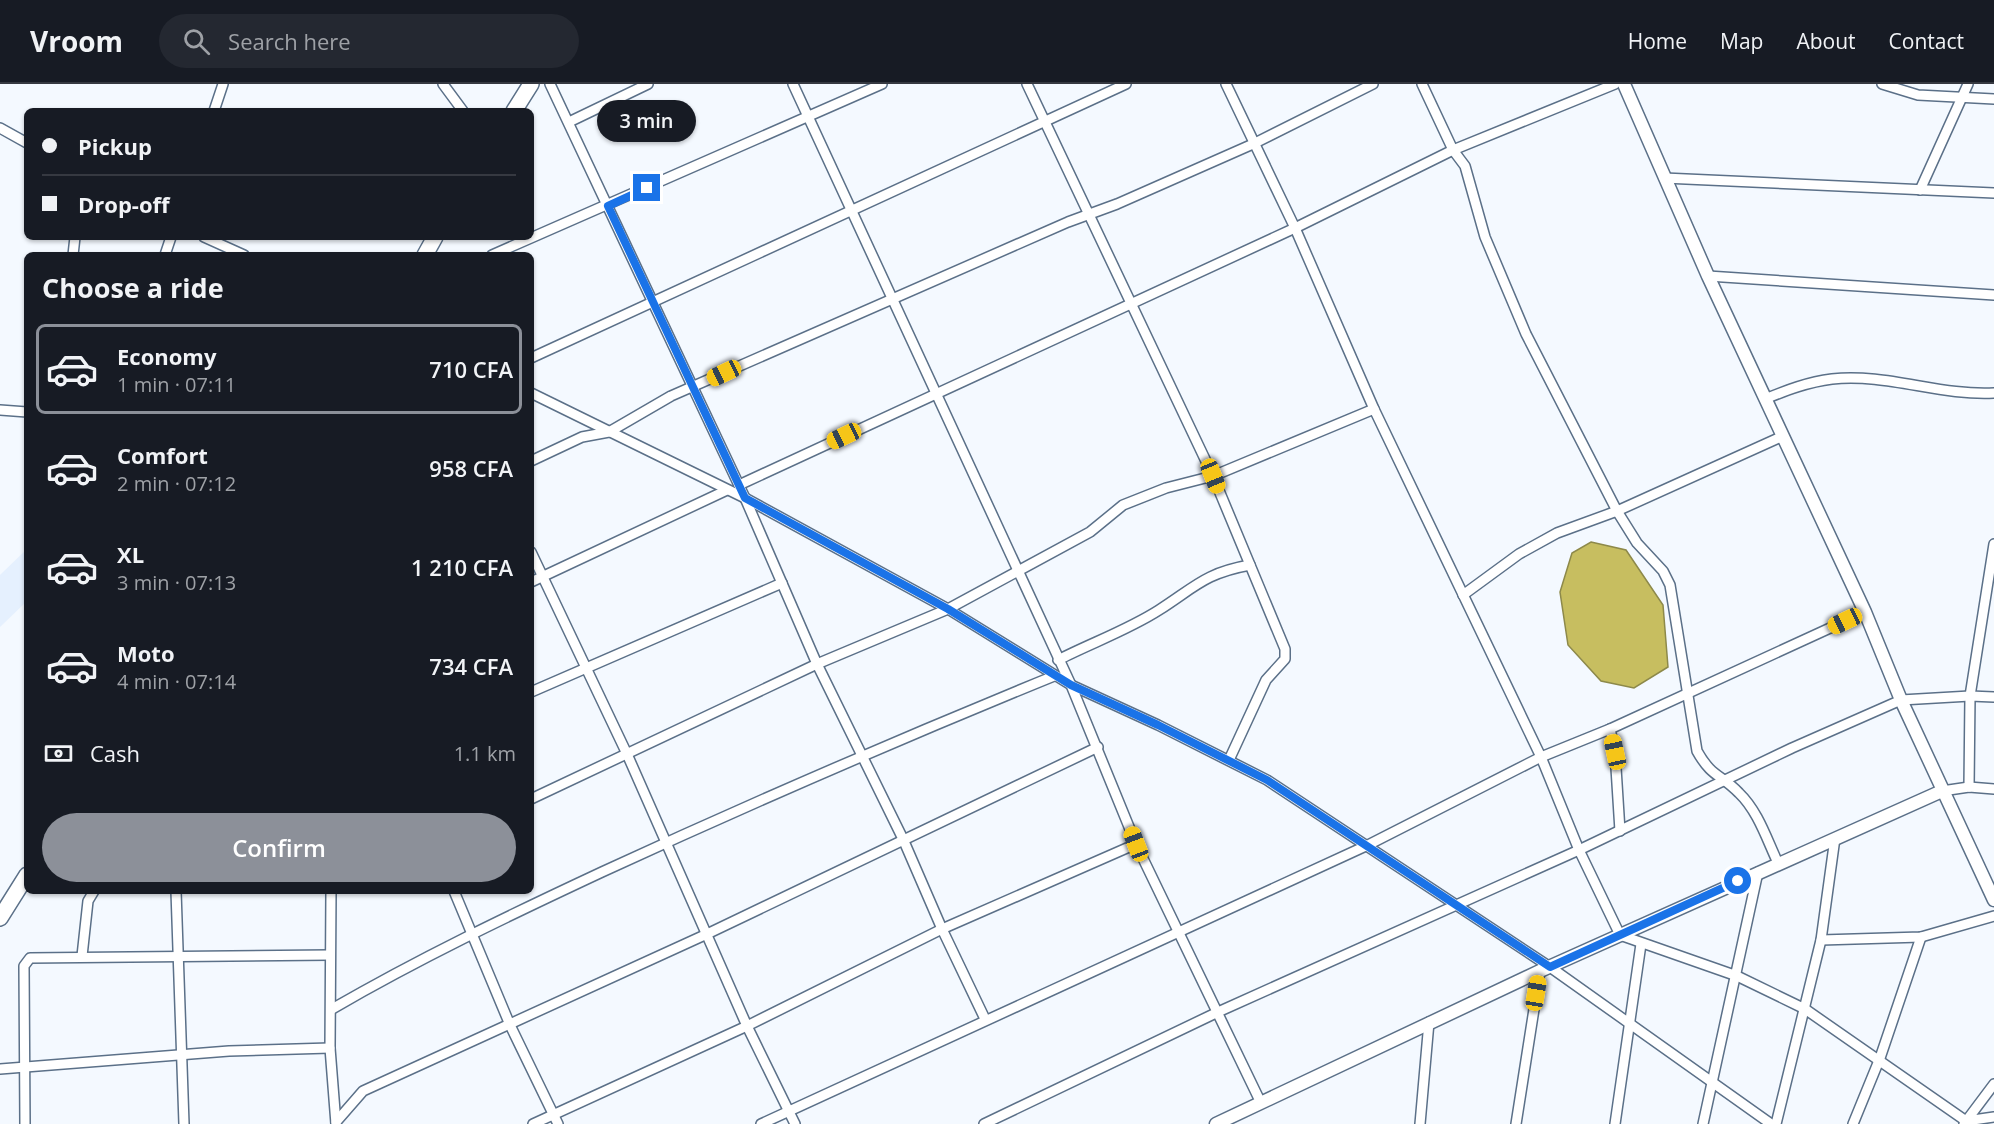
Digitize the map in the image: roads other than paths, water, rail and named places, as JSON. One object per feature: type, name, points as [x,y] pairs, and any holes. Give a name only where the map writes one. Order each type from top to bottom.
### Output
[{"type":"highway","points":[[516,108],[531,84]]},
{"type":"highway","points":[[0,918],[24,880]]},
{"type":"street","points":[[215,108],[224,84]]},
{"type":"street","points":[[443,84],[461,108]]},
{"type":"street","points":[[550,84],[739,484],[817,664],[903,839],[942,929],[985,1019]]},
{"type":"street","points":[[569,122],[648,84]]},
{"type":"street","points":[[793,84],[1071,685],[1136,844],[1261,1103]]},
{"type":"street","points":[[534,237],[882,84]]},
{"type":"street","points":[[1027,84],[1213,476],[1285,649],[1285,659],[1266,680],[1229,760]]},
{"type":"street","points":[[534,357],[1126,84]]},
{"type":"street","points":[[1226,84],[1295,228],[1374,409],[1541,756],[1579,850],[1620,935],[1737,976],[1805,1009],[1880,1058],[1965,1122],[1994,1117]]},
{"type":"street","points":[[534,460],[582,437],[609,432],[650,406],[1253,144],[1373,84]]},
{"type":"street","points":[[1422,84],[1453,150],[1465,166],[1485,237],[1526,334],[1617,511],[1637,543],[1663,571],[1670,585],[1697,751],[1707,769],[1739,793],[1757,819],[1778,863]]},
{"type":"street","points":[[739,484],[1295,228],[1453,150],[1615,84]]},
{"type":"street","points":[[1624,84],[1708,276],[1865,612],[1901,700],[1994,900]]},
{"type":"street","points":[[1882,84],[1918,95],[1994,99]]},
{"type":"street","points":[[1920,190],[1968,84]]},
{"type":"street","points":[[0,128],[24,141]]},
{"type":"street","points":[[1664,178],[1994,193]]},
{"type":"street","points":[[211,240],[237,252]]},
{"type":"street","points":[[499,252],[528,240]]},
{"type":"street","points":[[1708,276],[1994,295]]},
{"type":"street","points":[[1765,399],[1802,385],[1834,379],[1898,382],[1994,393]]},
{"type":"street","points":[[534,394],[745,498],[948,609],[1071,685],[1267,780],[1368,844],[1545,969],[1631,1023],[1774,1124],[1821,940],[1835,838]]},
{"type":"street","points":[[534,798],[817,664],[948,609],[1090,532],[1123,505],[1166,488],[1213,476],[1374,409]]},
{"type":"street","points":[[0,410],[24,412]]},
{"type":"street","points":[[1463,595],[1519,554],[1557,533],[1617,511],[1783,436]]},
{"type":"street","points":[[534,581],[727,490]]},
{"type":"street","points":[[1969,787],[1970,696],[1994,544]]},
{"type":"street","points":[[534,558],[584,668],[627,754],[747,1026],[795,1124]]},
{"type":"street","points":[[1058,660],[1159,610],[1195,583],[1213,574],[1250,565]]},
{"type":"street","points":[[534,691],[782,583]]},
{"type":"street","points":[[761,1124],[1368,844],[1541,756],[1610,729],[1865,612]]},
{"type":"street","points":[[1983,617],[1994,618]]},
{"type":"street","points":[[332,1009],[471,933],[666,841],[860,755],[1054,676]]},
{"type":"street","points":[[984,1124],[1218,1012],[1579,850],[1901,700],[1994,697]]},
{"type":"street","points":[[1610,729],[1615,752],[1620,831]]},
{"type":"street","points":[[336,1123],[363,1091],[707,934],[1098,747]]},
{"type":"street","points":[[1216,1124],[1429,1022],[1942,791],[1969,787],[1994,789]]},
{"type":"street","points":[[534,1124],[556,1119],[942,929],[1136,844]]},
{"type":"street","points":[[1703,1124],[1758,872]]},
{"type":"street","points":[[82,956],[88,901],[92,894]]},
{"type":"street","points":[[176,894],[179,1056],[184,1124]]},
{"type":"street","points":[[331,894],[330,1048],[336,1123]]},
{"type":"street","points":[[455,894],[510,1024],[556,1119]]},
{"type":"street","points":[[1821,940],[1921,937],[1994,916]]},
{"type":"street","points":[[1853,1124],[1880,1058],[1921,937]]},
{"type":"street","points":[[1615,1124],[1641,944]]},
{"type":"street","points":[[24,1124],[25,961],[30,958],[330,955]]},
{"type":"street","points":[[1516,1124],[1545,969]]},
{"type":"street","points":[[1420,1124],[1429,1022]]},
{"type":"street","points":[[0,1069],[330,1048]]},
{"type":"street","points":[[1965,1122],[1994,1084]]}]
